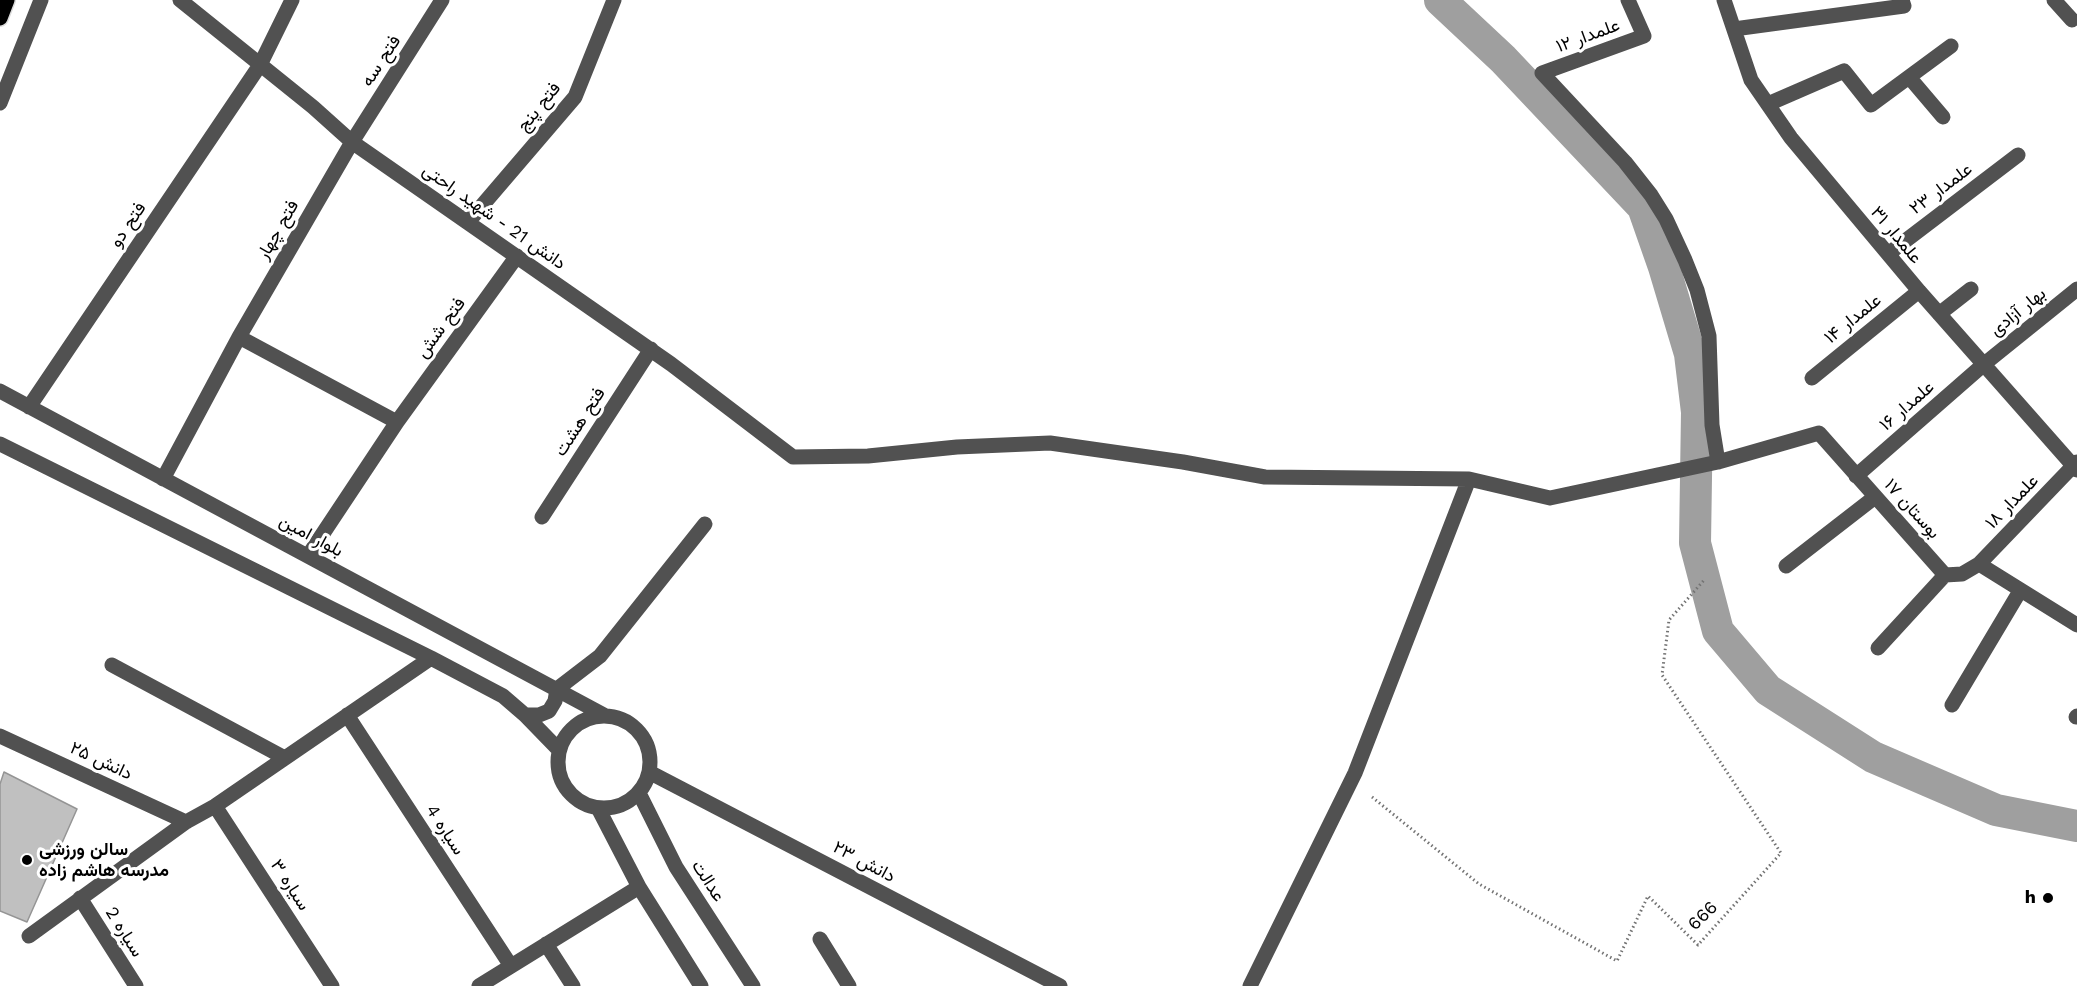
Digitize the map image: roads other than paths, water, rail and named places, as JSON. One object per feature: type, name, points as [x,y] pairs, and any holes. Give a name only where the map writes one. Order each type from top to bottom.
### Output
[{"type":"main road","points":[[0,18],[7,0]]},
{"type":"street","points":[[0,103],[41,0]]},
{"type":"street","name":"دانش 21 - شهید راحتی","points":[[180,0],[313,107],[352,142],[651,349],[793,457],[868,456],[957,447],[1050,443],[1183,462],[1265,477],[1469,479]]},
{"type":"street","name":"فتح دو","points":[[28,407],[260,65],[292,0]]},
{"type":"street","name":"فتح سه","points":[[352,142],[442,0]]},
{"type":"street","name":"فتح پنج","points":[[468,222],[575,97],[614,0]]},
{"type":"street","name":"علمدار ۱۲","points":[[1628,0],[1644,36],[1542,73],[1625,162],[1651,195],[1666,219],[1697,290],[1709,336],[1712,425],[1718,462]]},
{"type":"street","name":"علمدار ۳۱","points":[[1724,0],[1751,80],[1791,138],[1983,365],[2076,466]]},
{"type":"street","points":[[2054,0],[2072,20]]},
{"type":"street","points":[[1734,29],[1903,3]]},
{"type":"street","points":[[1768,104],[1844,71],[1871,105],[1951,46]]},
{"type":"street","points":[[1909,77],[1943,117]]},
{"type":"street","name":"فتح چهار","points":[[163,479],[239,337],[352,142]]},
{"type":"street","name":"علمدار ۲۳","points":[[1888,254],[2018,155]]},
{"type":"street","name":"فتح شش","points":[[308,556],[397,422],[517,256]]},
{"type":"street","points":[[1939,314],[1971,289]]},
{"type":"street","name":"بهار آزادی","points":[[1983,365],[2077,289]]},
{"type":"street","name":"علمدار ۱۴","points":[[1812,378],[1919,291]]},
{"type":"street","points":[[239,337],[397,422]]},
{"type":"street","name":"فتح هشت","points":[[542,517],[651,349]]},
{"type":"street","name":"علمدار ۱۶","points":[[1856,476],[1983,365]]},
{"type":"street","name":"بلوار امین","points":[[0,391],[604,715]]},
{"type":"street","name":"بوستان ۱۷","points":[[1718,462],[1819,433],[1945,575]]},
{"type":"street","points":[[0,444],[503,696],[525,715],[558,750]]},
{"type":"street","points":[[1250,986],[1354,773],[1469,479],[1550,498],[1718,462]]},
{"type":"street","name":"علمدار ۱۸","points":[[1979,564],[2076,466]]},
{"type":"street","points":[[1786,566],[1875,497]]},
{"type":"street","points":[[525,715],[539,715],[549,711],[555,701],[557,689],[600,656],[705,524]]},
{"type":"street","points":[[1878,648],[1945,575],[1962,574],[1979,564],[2077,625]]},
{"type":"street","points":[[1952,705],[2020,591]]},
{"type":"street","points":[[29,936],[186,822],[215,806],[431,658]]},
{"type":"street","points":[[112,665],[285,758]]},
{"type":"street","name":"سیاره 4","points":[[347,715],[511,966]]},
{"type":"street","points":[[604,715],[627,721],[636,728],[648,748],[650,760],[649,772],[639,793],[620,805],[598,808],[587,805],[569,792],[558,772],[558,750],[573,726],[592,716],[604,715]]},
{"type":"street","name":"دانش ۲۵","points":[[0,736],[186,822]]},
{"type":"street","name":"دانش ۲۳","points":[[649,772],[1057,985]]},
{"type":"street","name":"عدالت","points":[[639,793],[676,867],[753,986]]},
{"type":"street","name":"سیاره ۳","points":[[215,806],[332,986]]},
{"type":"street","points":[[598,808],[639,887],[701,986]]},
{"type":"street","points":[[480,986],[639,887]]},
{"type":"street","name":"سیاره 2","points":[[80,898],[136,986]]},
{"type":"street","points":[[820,939],[849,986]]},
{"type":"street","points":[[546,944],[573,986]]},
{"type":"waterway","points":[[1440,0],[1503,59],[1643,207],[1690,354],[1697,412],[1695,543],[1718,631],[1768,690],[1873,757],[1996,810],[2077,826]]},
{"type":"place","name":"سالن ورزشی مدرسه هاشم زاده","points":[[27,860]]},
{"type":"place","name":"h","points":[[2048,898]]}]
